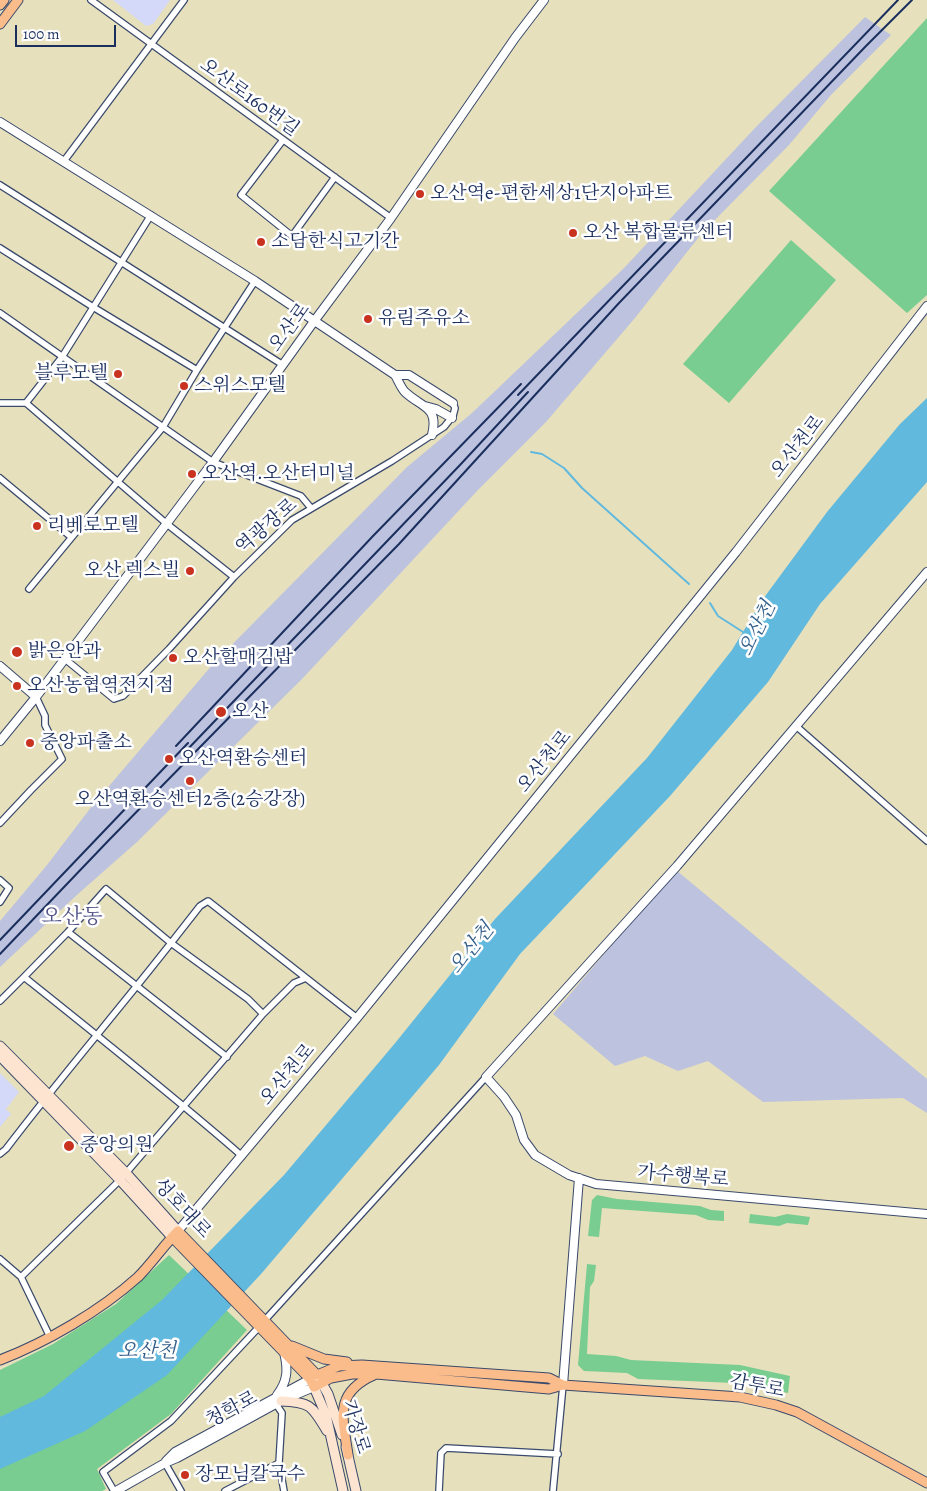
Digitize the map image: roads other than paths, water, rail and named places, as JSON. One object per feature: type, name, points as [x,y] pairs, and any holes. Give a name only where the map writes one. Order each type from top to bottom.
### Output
[{"type":"main road","points":[[0,5],[4,0]]},
{"type":"main road","points":[[0,24],[16,1]]},
{"type":"main road","name":"성호대로","points":[[0,1046],[45,1098]]},
{"type":"main road","name":"성호대로","points":[[0,1056],[45,1098],[123,1177],[316,1381]]},
{"type":"main road","name":"오산천로","points":[[0,1360],[63,1331],[109,1300],[138,1276],[178,1236]]},
{"type":"main road","points":[[286,1348],[324,1359],[362,1365]]},
{"type":"main road","name":"감투로","points":[[316,1381],[340,1366],[362,1365],[549,1378],[563,1385]]},
{"type":"main road","points":[[348,1455],[343,1419],[344,1402],[352,1389],[365,1379],[376,1374]]},
{"type":"main road","name":"감투로","points":[[316,1381],[341,1375],[376,1374],[549,1388],[563,1385],[740,1397],[797,1412],[927,1483]]},
{"type":"main road","name":"가장로","points":[[316,1381],[343,1491]]},
{"type":"main road","name":"가장로","points":[[316,1381],[340,1425],[356,1491]]},
{"type":"main road","points":[[278,1401],[301,1402],[313,1409],[327,1430],[333,1447]]},
{"type":"street","name":"오산로160번길","points":[[91,0],[391,218]]},
{"type":"street","points":[[64,160],[184,0]]},
{"type":"street","name":"오산로","points":[[0,741],[36,697],[213,462],[391,218],[515,38],[544,0]]},
{"type":"street","points":[[0,122],[64,160],[255,281],[395,375],[404,391],[425,406],[434,416],[435,424],[432,435]]},
{"type":"street","points":[[283,140],[241,195],[292,236],[335,177]]},
{"type":"street","points":[[0,185],[283,364]]},
{"type":"street","points":[[26,403],[62,357],[151,215]]},
{"type":"street","points":[[0,248],[197,370]]},
{"type":"street","points":[[29,589],[163,427],[197,370],[255,281]]},
{"type":"street","name":"오산천로","points":[[178,1236],[736,552],[927,306]]},
{"type":"street","points":[[0,313],[213,462],[301,496],[311,508]]},
{"type":"street","points":[[395,375],[409,375],[453,403],[455,408],[452,418],[436,409],[425,406]]},
{"type":"street","points":[[0,403],[26,403],[167,524],[234,577]]},
{"type":"street","name":"역광장로","points":[[64,659],[114,699],[123,696],[169,649],[234,577],[292,520],[392,462],[444,427],[452,418]]},
{"type":"street","points":[[0,478],[71,537]]},
{"type":"street","points":[[115,1491],[103,1472],[171,1420],[486,1077],[677,866],[927,572]]},
{"type":"street","points":[[0,666],[36,697],[46,716],[45,725],[62,759],[0,823]]},
{"type":"street","points":[[796,726],[927,841]]},
{"type":"street","points":[[0,880],[9,888],[0,902]]},
{"type":"street","points":[[0,1001],[68,932],[106,889],[171,943],[248,999],[263,1014]]},
{"type":"street","points":[[0,1154],[6,1150],[45,1098],[98,1035],[200,906],[208,901],[357,1018]]},
{"type":"street","points":[[68,932],[227,1057]]},
{"type":"street","points":[[24,978],[185,1106],[242,1156]]},
{"type":"street","points":[[21,1277],[123,1177],[263,1014],[294,983],[306,978]]},
{"type":"street","name":"가수행복로","points":[[486,1077],[504,1097],[516,1115],[524,1140],[535,1155],[570,1175],[579,1178],[611,1186],[927,1214]]},
{"type":"street","points":[[554,1491],[579,1178]]},
{"type":"street","points":[[0,1259],[21,1277],[50,1337]]},
{"type":"street","points":[[284,1491],[279,1463],[282,1413],[278,1401],[286,1381],[286,1348]]},
{"type":"street","name":"청학로","points":[[115,1491],[165,1463],[175,1452],[316,1381]]},
{"type":"street","points":[[439,1491],[441,1453],[446,1448],[558,1454]]},
{"type":"street","points":[[165,1463],[181,1491]]},
{"type":"street","points":[[225,1491],[279,1463]]},
{"type":"water","name":"오산천","points":[[927,398],[927,482],[820,604],[768,682],[670,796],[520,954],[439,1065],[261,1274],[167,1375],[85,1431],[0,1469],[0,1417],[44,1396],[162,1300],[284,1175],[396,1042],[495,919],[647,758],[732,650],[763,599],[827,512],[900,424]]},
{"type":"waterway","points":[[531,452],[542,454],[564,468],[582,488],[689,584]]},
{"type":"waterway","points":[[710,603],[718,616],[743,632]]},
{"type":"railway","points":[[518,395],[898,0]]},
{"type":"railway","points":[[0,954],[399,544],[619,303],[912,0]]},
{"type":"railway","points":[[176,746],[373,536],[521,384]]},
{"type":"railway","points":[[186,751],[528,392]]},
{"type":"railway","points":[[0,940],[188,743]]},
{"type":"place","name":"오산역e-편한세상1단지아파트","points":[[420,194]]},
{"type":"place","name":"오산 복합물류센터","points":[[573,233]]},
{"type":"place","name":"소담한식고기간","points":[[261,242]]},
{"type":"place","name":"유림주유소","points":[[368,319]]},
{"type":"place","name":"블루모텔","points":[[118,374]]},
{"type":"place","name":"스위스모텔","points":[[184,386]]},
{"type":"place","name":"오산역.오산터미널","points":[[192,474]]},
{"type":"place","name":"리베로모텔","points":[[37,526]]},
{"type":"place","name":"오산 렉스빌","points":[[190,571]]},
{"type":"place","name":"밝은안과","points":[[17,652]]},
{"type":"place","name":"오산할매김밥","points":[[173,658]]},
{"type":"place","name":"오산농협역전지점","points":[[17,686]]},
{"type":"place","name":"오산","points":[[221,712]]},
{"type":"place","name":"중앙파출소","points":[[30,743]]},
{"type":"place","name":"오산역환승센터","points":[[169,759]]},
{"type":"place","name":"오산역환승센터2층(2승강장)","points":[[190,781]]},
{"type":"place","name":"중앙의원","points":[[69,1146]]},
{"type":"place","name":"장모님칼국수","points":[[185,1475]]},
{"type":"district","name":"오산동","points":[[72,918]]}]
